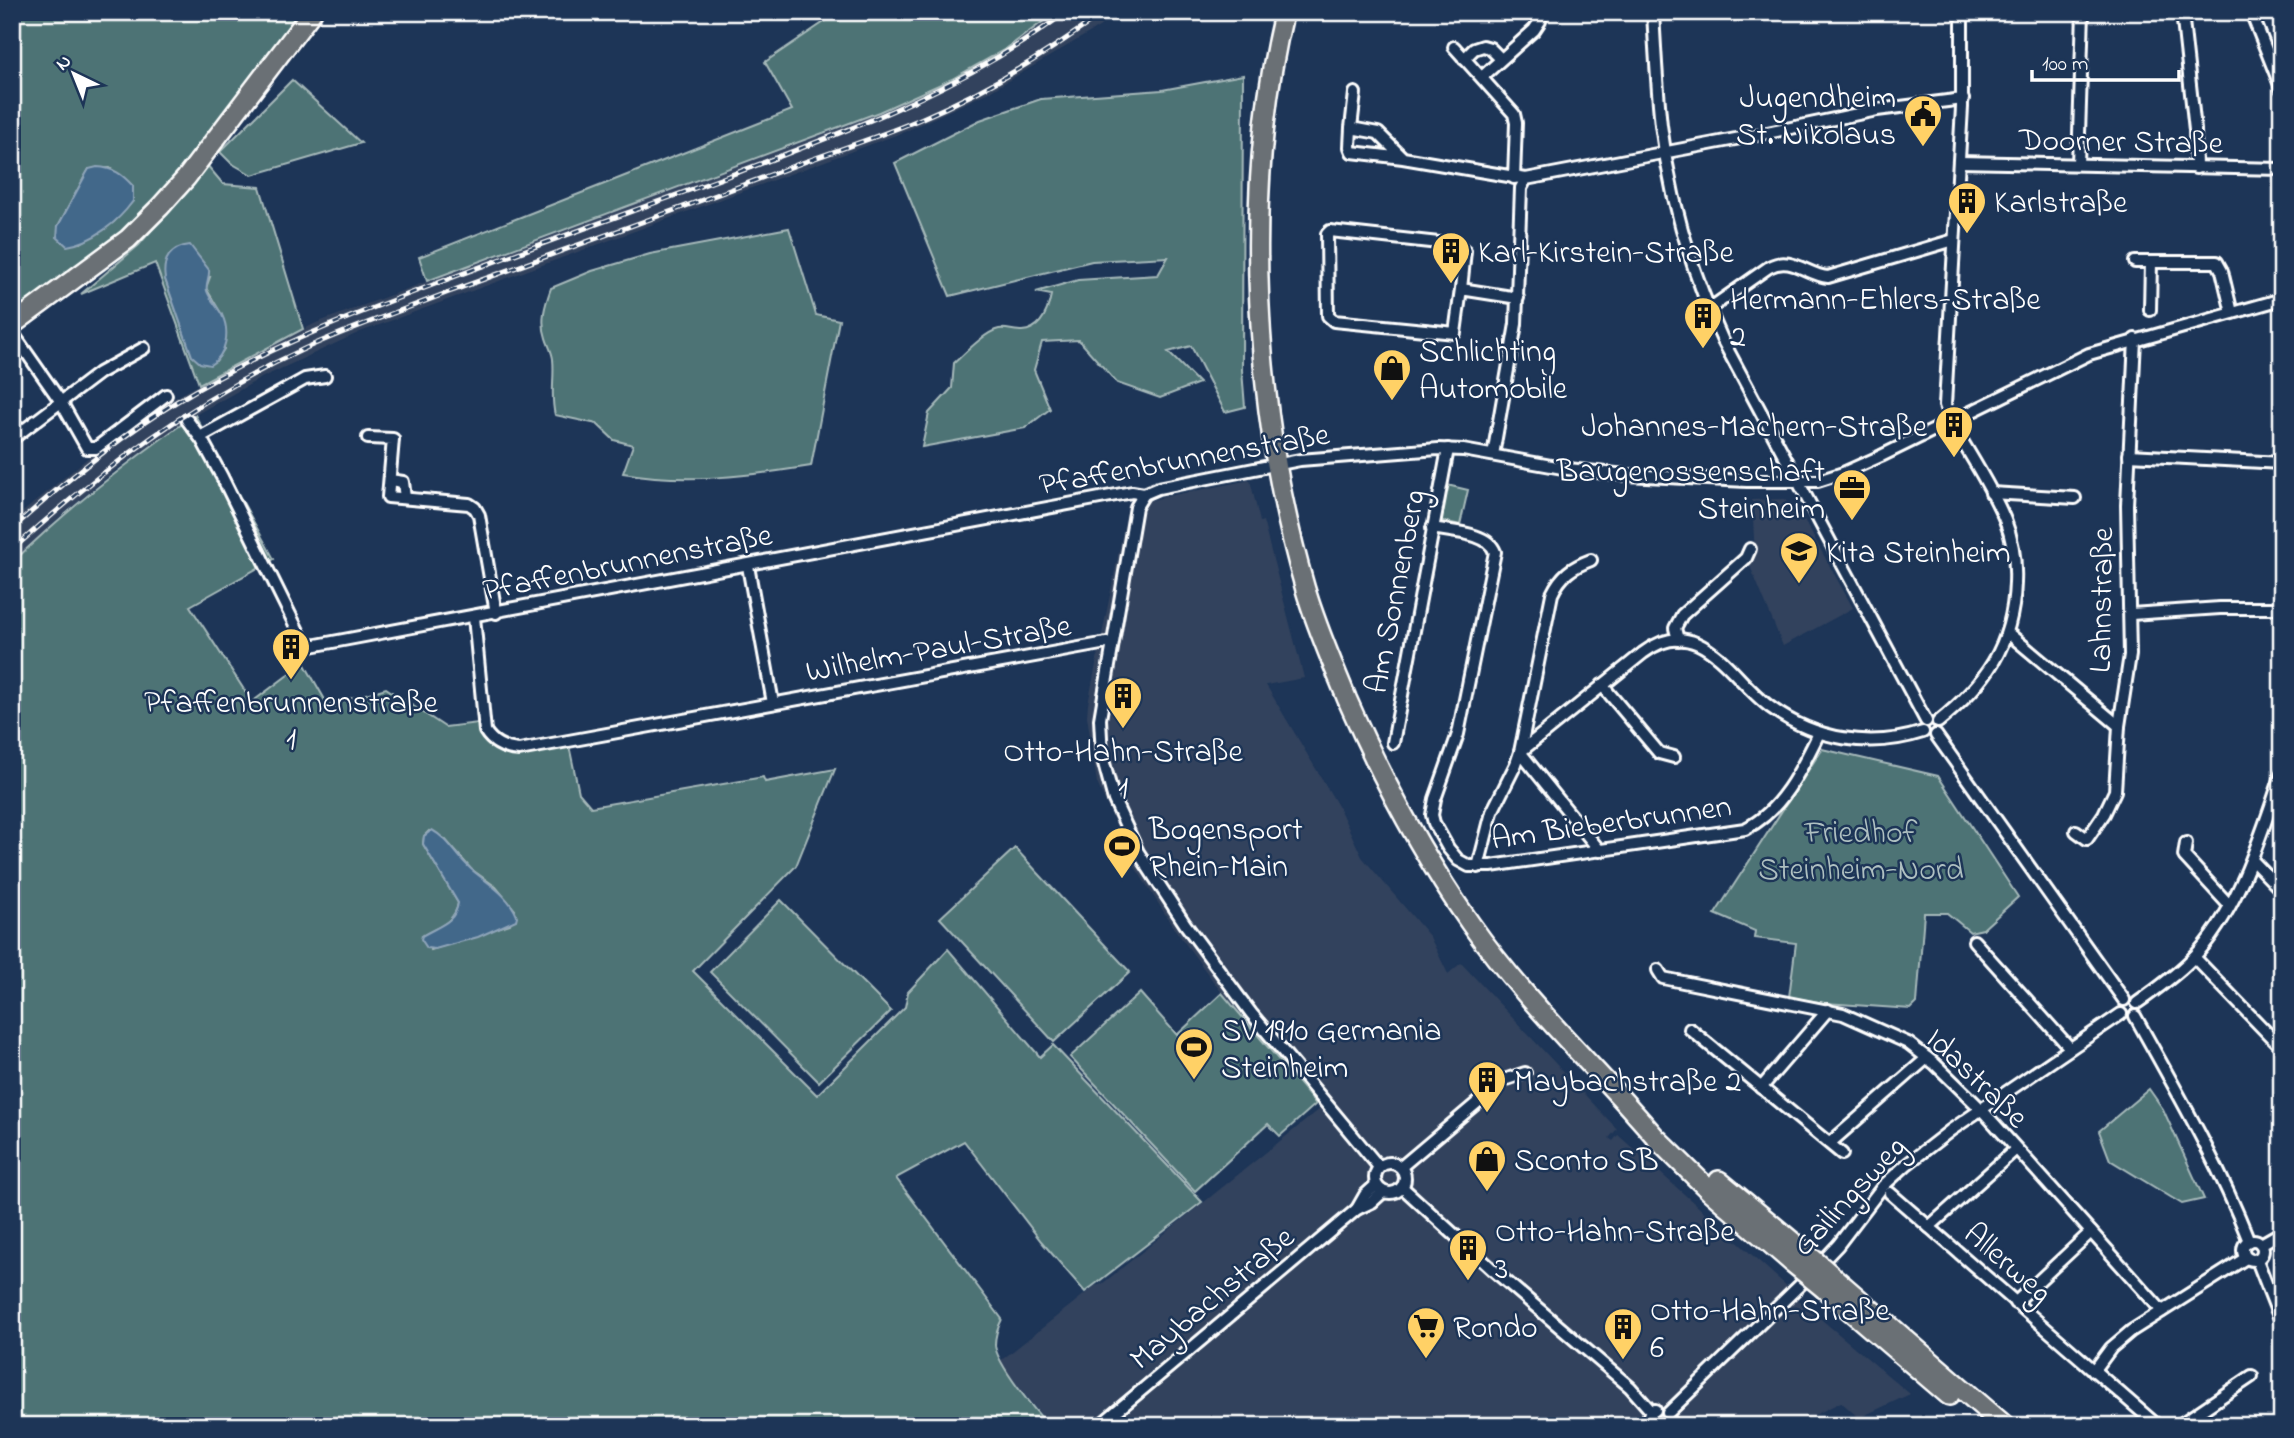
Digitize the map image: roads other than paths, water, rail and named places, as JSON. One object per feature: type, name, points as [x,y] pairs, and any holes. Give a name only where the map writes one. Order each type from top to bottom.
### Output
[{"type":"highway","points":[[1661,1137],[1709,1189],[1797,1256],[2005,1426]]},
{"type":"highway","points":[[1829,1283],[1985,1426]]},
{"type":"main road","points":[[12,325],[128,239],[160,207],[186,178],[312,12]]},
{"type":"main road","points":[[1284,12],[1269,91],[1261,164],[1258,226],[1260,300],[1276,464],[1305,587],[1316,621],[1361,729],[1435,871],[1472,926],[1541,1013],[1661,1137]]},
{"type":"street","points":[[1482,77],[1538,25],[1541,12]]},
{"type":"street","points":[[1653,12],[1665,152],[1681,225],[1709,309],[1727,350],[1799,482],[1924,726],[1931,736],[1936,735]]},
{"type":"street","points":[[1938,722],[1983,679],[2008,632],[2015,602],[2014,551],[2005,521],[1946,410],[1963,99],[1962,12]]},
{"type":"street","points":[[2078,164],[2083,12]]},
{"type":"street","points":[[2182,12],[2195,130],[2196,168]]},
{"type":"street","points":[[2251,12],[2282,90]]},
{"type":"street","points":[[1464,58],[1474,49],[1483,46],[1490,48],[1501,59]]},
{"type":"street","points":[[1454,47],[1511,108],[1516,118],[1521,188],[1518,299],[1493,455]]},
{"type":"street","points":[[1354,93],[1349,148],[1352,152],[1520,178],[1877,110],[1963,99]]},
{"type":"street","points":[[1352,128],[1378,133],[1403,158]]},
{"type":"street","name":"Doorner Straße","points":[[1959,162],[2282,169]]},
{"type":"street","points":[[1330,231],[1457,245],[1465,251],[1461,289],[1455,333],[1334,321],[1328,316],[1327,233],[1330,231]]},
{"type":"street","points":[[1709,309],[1779,262],[1793,264],[1828,277],[1954,240]]},
{"type":"street","points":[[2135,262],[2217,262],[2222,271],[2232,313]]},
{"type":"street","points":[[2150,310],[2151,262]]},
{"type":"street","points":[[1461,289],[1518,299]]},
{"type":"street","name":"Pfaffenbrunnenstraße","points":[[187,420],[200,437],[306,647],[1132,492],[1144,494],[1158,488],[1276,464],[1348,455],[1448,449],[1568,469],[1626,475],[1818,481],[1843,473],[2089,354],[2282,299]]},
{"type":"street","points":[[12,332],[61,402],[85,446],[92,449],[166,396]]},
{"type":"street","name":"Lahnstraße","points":[[2076,831],[2087,839],[2112,800],[2116,783],[2119,726],[2130,655],[2127,505],[2135,339]]},
{"type":"street","points":[[12,439],[99,373],[144,348]]},
{"type":"street","points":[[200,437],[305,379],[325,376]]},
{"type":"street","points":[[368,438],[393,439],[388,497],[472,505],[479,516],[496,613]]},
{"type":"street","name":"Am Sonnenberg","points":[[1393,743],[1448,449]]},
{"type":"street","points":[[2129,455],[2282,463]]},
{"type":"street","points":[[390,480],[403,482],[405,498]]},
{"type":"street","points":[[1991,493],[2076,498]]},
{"type":"street","points":[[1144,494],[1136,506],[1101,706],[1100,732],[1106,773],[1126,828],[1160,888],[1232,989],[1379,1167]]},
{"type":"street","name":"Am Bieberbrunnen","points":[[1432,528],[1484,538],[1492,544],[1495,552],[1458,734],[1435,799],[1433,814],[1434,823],[1455,856],[1469,866],[1600,851],[1734,832],[1749,827],[1765,815],[1786,792],[1819,733]]},
{"type":"street","points":[[1678,640],[1675,628],[1682,615],[1746,558],[1750,549]]},
{"type":"street","points":[[1478,867],[1492,812],[1520,752],[1552,594],[1568,570],[1591,560]]},
{"type":"street","name":"Wilhelm-Paul-Straße","points":[[748,566],[773,704]]},
{"type":"street","points":[[2131,614],[2220,608],[2282,608]]},
{"type":"street","name":"Wilhelm-Paul-Straße","points":[[474,617],[485,731],[494,742],[509,749],[526,750],[1112,642]]},
{"type":"street","points":[[2008,632],[2119,726]]},
{"type":"street","points":[[1520,752],[1651,647],[1663,641],[1678,640],[1700,644],[1712,651],[1771,708],[1819,733],[1868,742],[1898,739],[1932,719],[1938,722],[1940,728],[1936,735]]},
{"type":"street","points":[[1602,685],[1659,753],[1674,757]]},
{"type":"street","points":[[1936,735],[2124,1000]]},
{"type":"street","points":[[1520,752],[1600,851]]},
{"type":"street","points":[[2137,1003],[2194,957],[2217,928],[2252,860],[2282,774]]},
{"type":"street","points":[[2186,843],[2184,856],[2229,905]]},
{"type":"street","points":[[2252,860],[2282,891]]},
{"type":"street","points":[[1974,941],[2070,1048]]},
{"type":"street","points":[[2194,957],[2277,1043],[2282,1039]]},
{"type":"street","name":"Idastraße","points":[[1658,970],[1663,978],[1828,1010],[1856,1018],[1908,1043],[1981,1109],[2162,1311]]},
{"type":"street","points":[[2130,999],[2137,1003],[2139,1008],[2135,1016],[2129,1018],[2121,1014],[2120,1008],[2124,1000],[2130,999]]},
{"type":"street","points":[[1761,1088],[1828,1010]]},
{"type":"street","name":"Gailingsweg","points":[[1670,1422],[1829,1256],[1883,1186],[1931,1145],[2121,1014]]},
{"type":"street","points":[[2135,1016],[2195,1123],[2229,1192],[2249,1241]]},
{"type":"street","points":[[1690,1029],[1842,1154]]},
{"type":"street","points":[[1830,1143],[1927,1058]]},
{"type":"street","points":[[1401,1167],[1504,1080],[1525,1073]]},
{"type":"street","points":[[1929,1227],[2016,1149]]},
{"type":"street","points":[[1392,1163],[1401,1167],[1405,1175],[1402,1187],[1393,1193],[1379,1188],[1374,1175],[1379,1167],[1392,1163]]},
{"type":"street","points":[[1402,1187],[1534,1306],[1624,1382],[1652,1412]]},
{"type":"street","name":"Maybachstraße","points":[[1099,1426],[1357,1209],[1372,1202],[1379,1188]]},
{"type":"street","name":"Allerweg","points":[[1890,1193],[2158,1426]]},
{"type":"street","points":[[2015,1303],[2091,1232]]},
{"type":"street","points":[[2262,1244],[2282,1232]]},
{"type":"street","points":[[2249,1241],[2262,1244]]},
{"type":"street","points":[[2249,1241],[2242,1250],[2252,1259],[2282,1324]]},
{"type":"street","points":[[2094,1371],[2119,1340],[2162,1311],[2263,1253],[2262,1244]]},
{"type":"street","points":[[2178,1426],[2252,1376]]},
{"type":"street","points":[[1648,1426],[1648,1418],[1652,1412],[1662,1409],[1670,1422]]},
{"type":"railway","points":[[12,529],[71,478],[133,431],[206,384],[268,352],[397,298],[736,173],[865,122],[989,63],[1066,12]]},
{"type":"railway","points":[[12,550],[80,492],[151,438],[226,389],[265,368],[359,326],[918,120],[1014,72],[1104,12]]},
{"type":"place","name":"Jugendheim St. Nikolaus","points":[[1923,148]]},
{"type":"place","name":"Karlstraße","points":[[1967,235]]},
{"type":"place","name":"Karl-Kirstein-Straße","points":[[1451,285]]},
{"type":"place","name":"Hermann-Ehlers-Straße 2","points":[[1703,350]]},
{"type":"place","name":"Schlichting Automobile","points":[[1392,402]]},
{"type":"place","name":"Johannes-Machern-Straße","points":[[1954,459]]},
{"type":"place","name":"Baugenossenschaft Steinheim","points":[[1852,522]]},
{"type":"place","name":"Kita Steinheim","points":[[1799,585]]},
{"type":"place","name":"Pfaffenbrunnenstraße 1","points":[[291,681]]},
{"type":"place","name":"Otto-Hahn-Straße 1","points":[[1123,730]]},
{"type":"place","name":"Bogensport Rhein-Main","points":[[1122,880]]},
{"type":"place","name":"SV 1910 Germania Steinheim","points":[[1194,1081]]},
{"type":"place","name":"Maybachstraße 2","points":[[1487,1114]]},
{"type":"place","name":"Sconto SB","points":[[1487,1193]]},
{"type":"place","name":"Otto-Hahn-Straße 3","points":[[1468,1282]]},
{"type":"place","name":"Rondo","points":[[1426,1360]]},
{"type":"place","name":"Otto-Hahn-Straße 6","points":[[1623,1361]]},
{"type":"park label","name":"Friedhof Steinheim-Nord","points":[[1861,850]]}]
